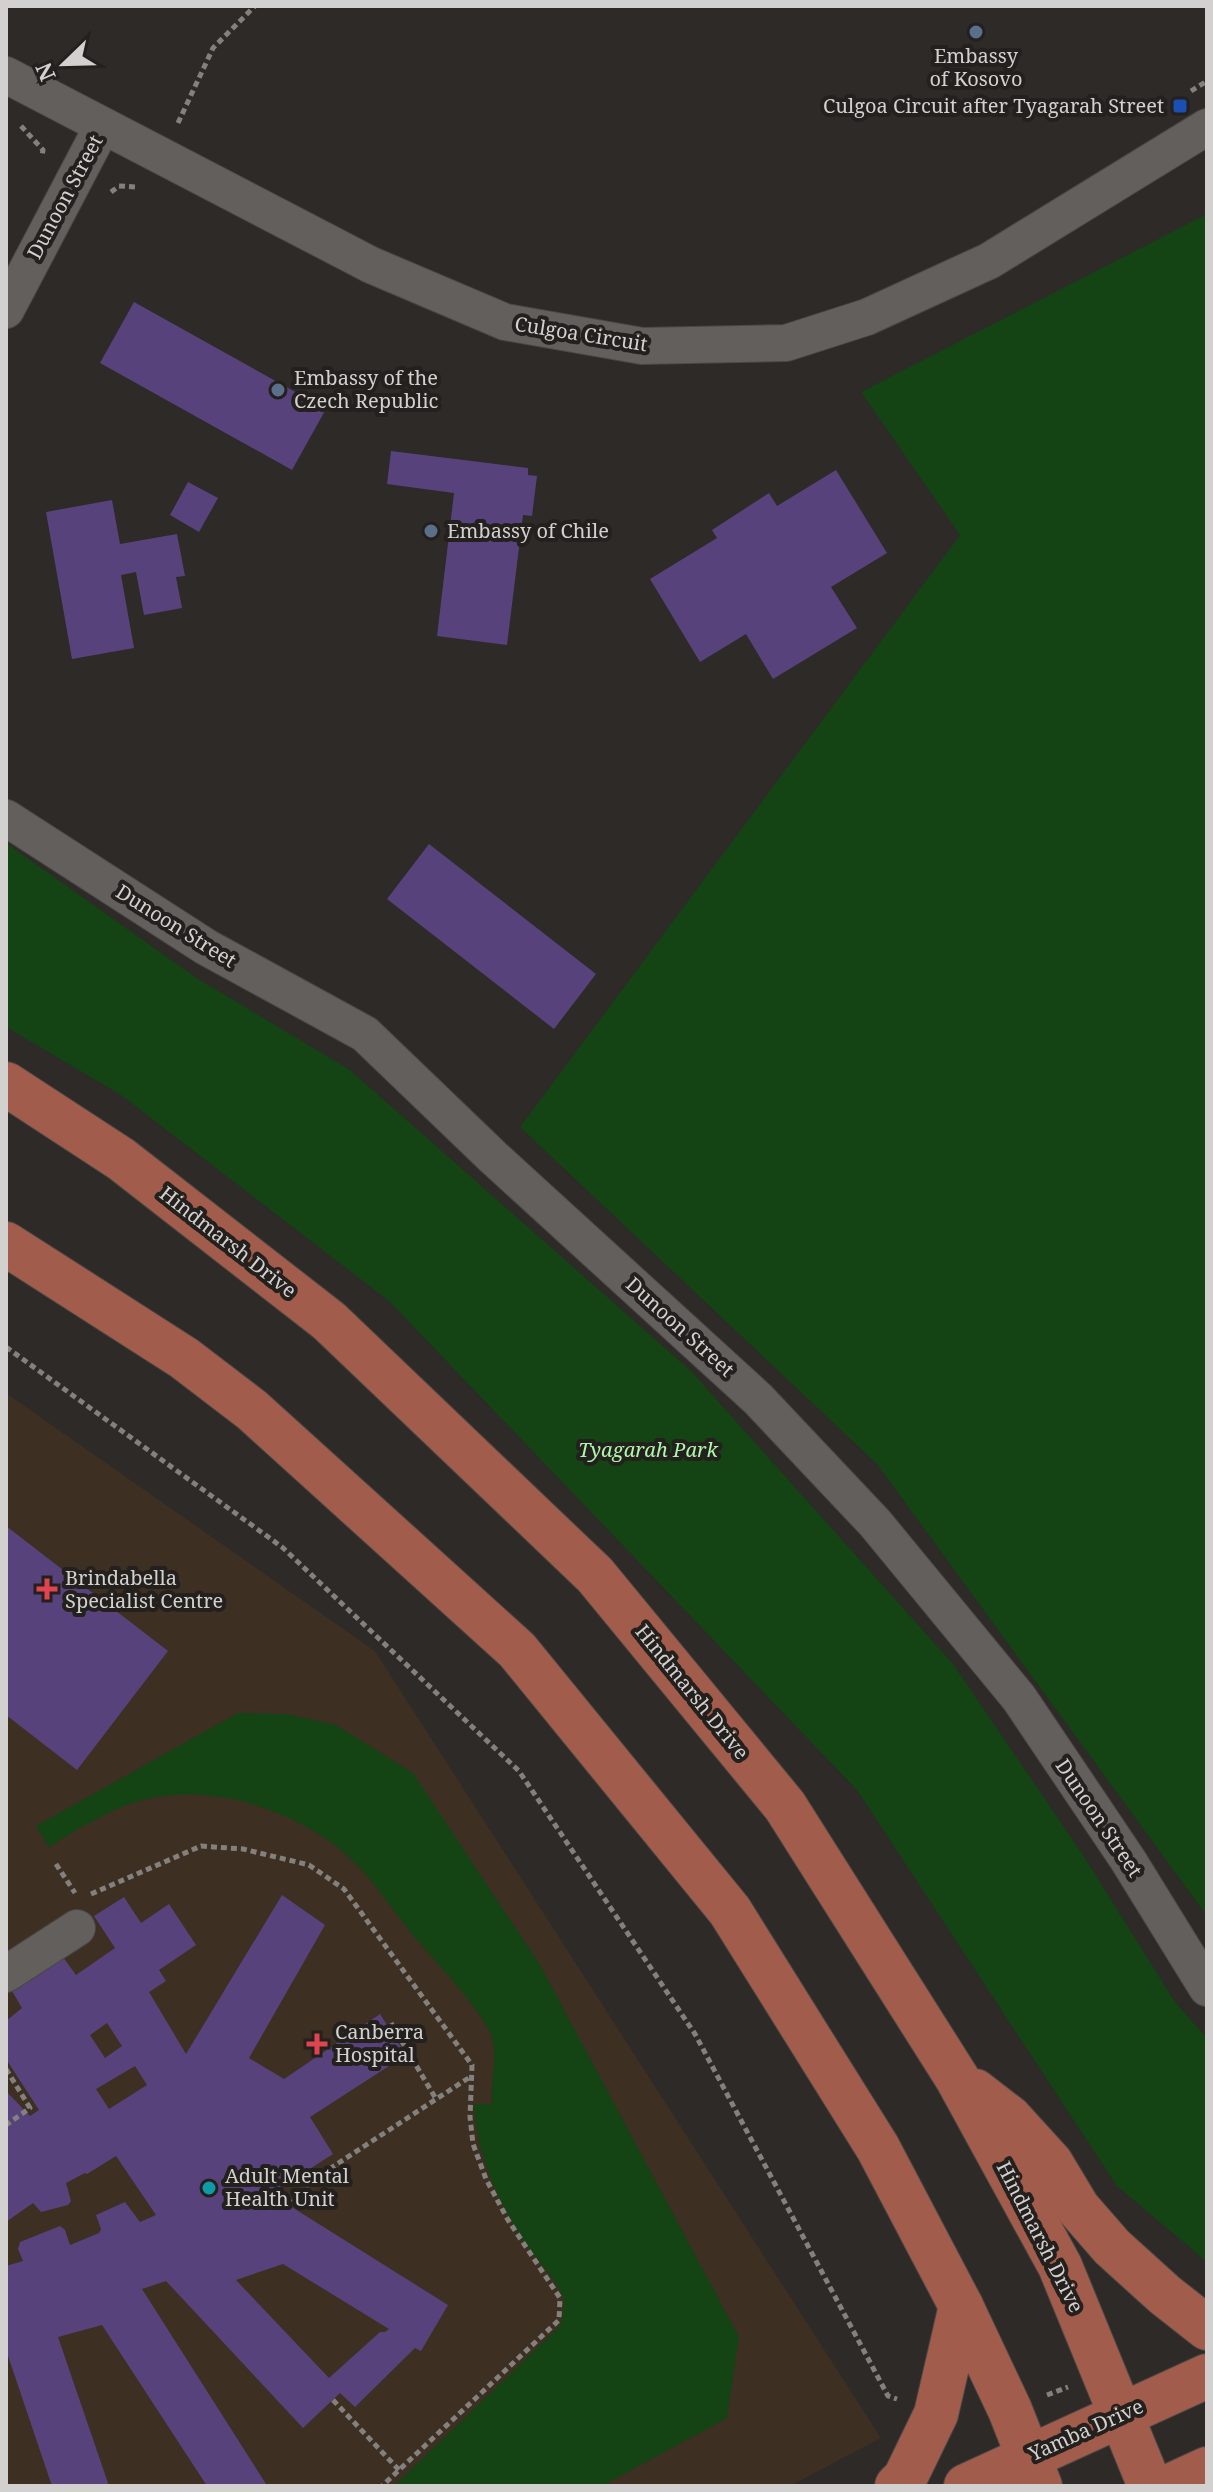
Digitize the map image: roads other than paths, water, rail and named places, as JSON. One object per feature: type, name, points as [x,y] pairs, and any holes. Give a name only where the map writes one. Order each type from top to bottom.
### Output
[{"type":"main road","name":"Hindmarsh Drive","points":[[6,1084],[121,1159],[329,1321],[595,1575],[785,1806],[957,2078],[1060,2266],[1150,2486]]},
{"type":"main road","points":[[6,1244],[184,1358],[252,1410],[517,1650],[730,1911],[878,2148],[961,2306],[1035,2471]]},
{"type":"main road","points":[[957,2078],[1010,2118],[1051,2163],[1078,2208],[1112,2247],[1207,2328]]},
{"type":"main road","points":[[897,2486],[905,2478],[936,2414],[961,2306]]},
{"type":"main road","name":"Yamba Drive","points":[[966,2486],[1035,2471],[1121,2415],[1207,2376]]},
{"type":"main road","points":[[1170,2486],[1207,2469]]},
{"type":"street","name":"Culgoa Circuit","points":[[6,75],[371,265],[505,322],[642,346],[786,343],[867,317],[989,261],[1207,127]]},
{"type":"street","name":"Dunoon Street","points":[[6,310],[102,127]]},
{"type":"street","name":"Dunoon Street","points":[[6,818],[206,947],[365,1034],[493,1157],[758,1399],[875,1523],[1019,1698],[1128,1860],[1207,1988]]},
{"type":"street","points":[[6,1974],[80,1913]]},
{"type":"place","name":"Embassy of Kosovo","points":[[976,32]]},
{"type":"place","name":"Culgoa Circuit after Tyagarah Street","points":[[1180,106]]},
{"type":"place","name":"Embassy of the Czech Republic","points":[[278,390]]},
{"type":"place","name":"Embassy of Chile","points":[[431,531]]},
{"type":"place","name":"Brindabella Specialist Centre","points":[[47,1589]]},
{"type":"place","name":"Canberra Hospital","points":[[317,2044]]},
{"type":"place","name":"Adult Mental Health Unit","points":[[209,2188]]},
{"type":"park label","name":"Tyagarah Park","points":[[648,1450]]}]
